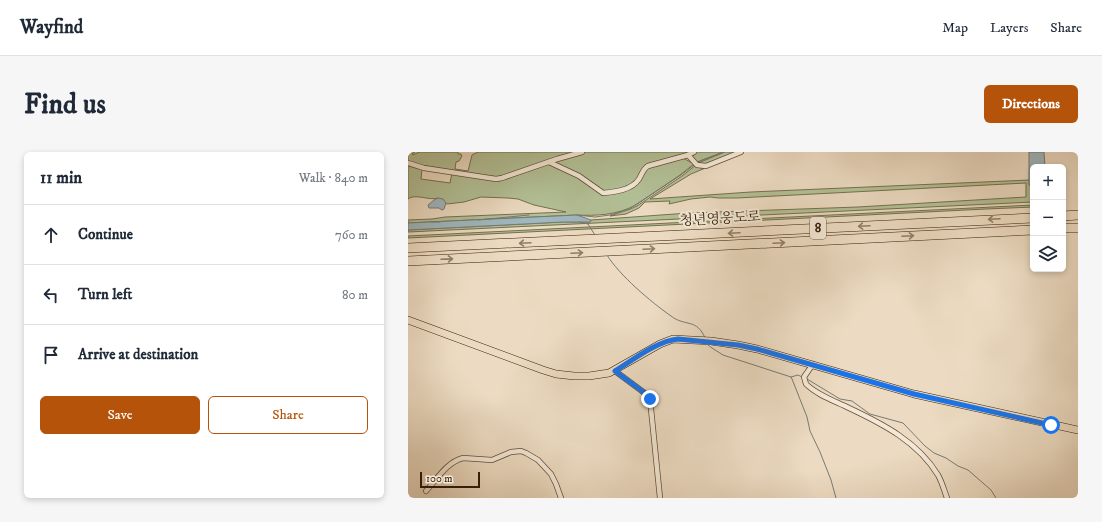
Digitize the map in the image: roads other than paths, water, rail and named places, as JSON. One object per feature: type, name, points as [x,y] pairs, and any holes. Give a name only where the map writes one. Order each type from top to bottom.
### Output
[{"type":"highway","points":[[1066,216],[1078,215]]},
{"type":"highway","name":"청년영웅도로","points":[[408,248],[1030,218]]},
{"type":"highway","points":[[1066,228],[1078,228]]},
{"type":"highway","name":"청년영웅도로","points":[[408,261],[1030,230]]},
{"type":"main road","points":[[408,320],[551,373],[582,376],[602,374],[615,371],[666,341],[678,339],[707,341],[746,346],[928,397],[1078,430]]},
{"type":"street","points":[[408,163],[424,168],[496,179],[582,152]]},
{"type":"street","points":[[548,162],[579,176],[603,193],[607,193],[623,190],[635,183],[643,170],[648,166],[694,152]]},
{"type":"street","points":[[688,155],[697,165],[706,166],[741,152]]},
{"type":"street","points":[[813,364],[804,377],[804,382],[808,386],[825,397],[875,421],[909,442],[931,465],[940,480],[947,498]]},
{"type":"street","points":[[615,371],[646,394],[650,399],[660,498]]},
{"type":"street","points":[[426,491],[448,466],[459,459],[492,460],[511,452],[522,451],[538,460],[548,470],[554,479],[561,498]]},
{"type":"water","points":[[1029,152],[1044,152],[1045,164],[1030,164],[1030,186]]},
{"type":"water","points":[[438,198],[443,199],[446,203],[444,209],[429,208],[428,205]]},
{"type":"water","points":[[577,215],[591,220],[590,222],[408,230],[408,223]]},
{"type":"waterway","points":[[698,162],[724,152]]},
{"type":"waterway","points":[[577,215],[595,217],[610,215],[629,209],[694,165]]},
{"type":"waterway","points":[[478,220],[529,215]]},
{"type":"waterway","points":[[431,222],[440,222]]},
{"type":"waterway","points":[[580,222],[588,224],[595,235]]},
{"type":"waterway","points":[[607,255],[619,271],[645,296],[676,319],[694,325],[702,332],[705,338]]},
{"type":"waterway","points":[[708,345],[723,355],[791,377],[807,417],[810,431],[831,480],[836,498]]},
{"type":"waterway","points":[[791,377],[798,375],[802,377]]},
{"type":"waterway","points":[[807,379],[840,399],[852,401],[870,414],[903,423],[925,446],[934,453],[968,470],[991,490],[996,498]]}]
